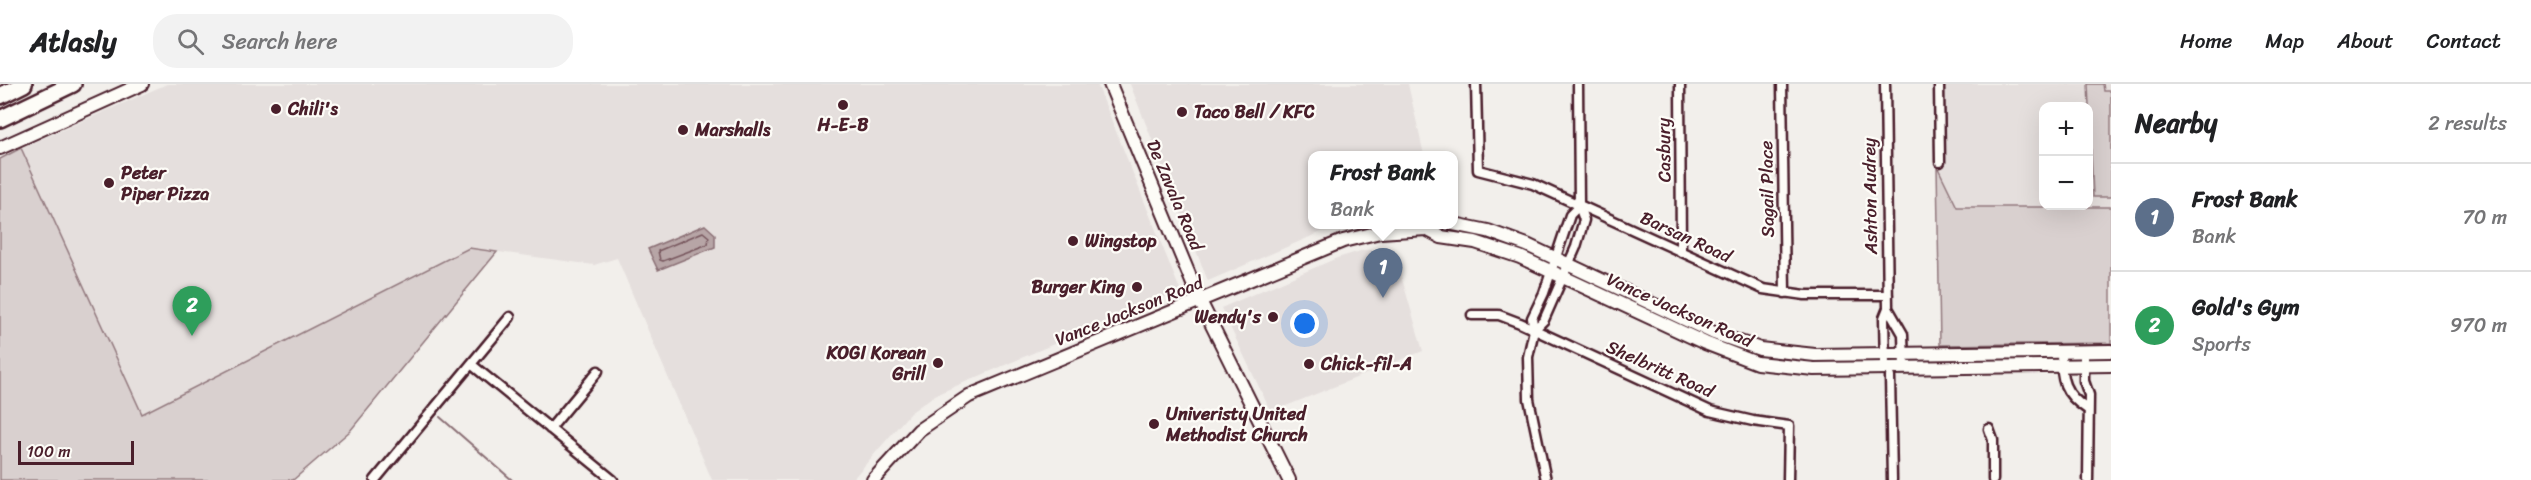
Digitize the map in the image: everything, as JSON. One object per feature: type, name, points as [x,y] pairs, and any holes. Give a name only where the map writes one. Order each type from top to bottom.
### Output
[{"type":"highway","points":[[0,96],[24,84]]},
{"type":"highway","points":[[0,119],[73,84]]},
{"type":"main road","points":[[0,148],[142,84]]},
{"type":"main road","name":"De Zavala Road","points":[[1110,84],[1200,301],[1289,480]]},
{"type":"main road","name":"Vance Jackson Road","points":[[1458,225],[1507,237],[1714,333],[1760,349],[1815,355],[2111,351]]},
{"type":"main road","name":"Vance Jackson Road","points":[[873,480],[919,430],[969,396],[1343,241],[1380,232],[1426,229],[1441,237],[1492,247],[1705,343],[1757,363],[1815,369],[1887,372],[1904,367],[2111,364]]},
{"type":"street","name":"Barsan Road","points":[[1476,84],[1478,170],[1533,184],[1749,284],[1785,293],[1888,296]]},
{"type":"street","points":[[1534,330],[1544,320],[1569,265],[1584,220],[1579,206],[1578,84]]},
{"type":"street","name":"Casbury","points":[[1680,84],[1681,252]]},
{"type":"street","name":"Sagail Place","points":[[1782,84],[1785,293]]},
{"type":"street","name":"Ashton Audrey","points":[[1885,84],[1888,308],[1884,318],[1884,353],[1892,480]]},
{"type":"street","points":[[1939,84],[1940,162]]},
{"type":"street","points":[[1546,480],[1528,387],[1528,357],[1534,330],[1532,318],[1556,259],[1570,215],[1579,206]]},
{"type":"street","points":[[1567,229],[1581,232]]},
{"type":"street","points":[[1539,304],[1549,309]]},
{"type":"street","name":"Ashton Audrey","points":[[1888,308],[1903,334],[1904,367]]},
{"type":"street","name":"Shelbritt Road","points":[[1472,315],[1499,315],[1710,411],[1753,421],[1789,426],[1788,480]]},
{"type":"street","points":[[375,480],[510,317]]},
{"type":"street","points":[[1884,329],[1898,326]]},
{"type":"street","points":[[2061,352],[2062,384],[2087,409]]},
{"type":"street","points":[[2084,352],[2084,381],[2087,389],[2088,480]]},
{"type":"street","points":[[471,364],[613,480]]},
{"type":"street","points":[[550,429],[598,371]]},
{"type":"street","points":[[2073,397],[2087,389]]},
{"type":"street","points":[[1989,429],[1993,440],[1993,480]]},
{"type":"shaded area","points":[[167,84],[1097,84],[1180,290],[935,395],[910,413],[852,480],[712,480],[617,258],[594,265],[469,248],[142,414],[21,148]]},
{"type":"shaded area","points":[[1130,84],[1408,84],[1423,151],[1308,151],[1308,229],[1328,229],[1208,281]]},
{"type":"shaded area","points":[[1935,84],[2111,84],[2111,343],[1940,345]]},
{"type":"shaded area","points":[[2088,84],[2103,84],[2104,91],[2111,91],[2111,197],[2093,197],[2093,102],[2089,102]]},
{"type":"shaded area","points":[[21,148],[142,414],[469,248],[497,252],[350,431],[293,480],[0,480],[0,159]]},
{"type":"shaded area","points":[[1937,166],[1957,207],[2039,207],[2039,210],[2093,210],[2093,207],[2111,207],[2111,343],[1940,345]]},
{"type":"shaded area","points":[[1393,248],[1423,351],[1271,412],[1221,308],[1337,258],[1364,250]]},
{"type":"water","points":[[705,225],[715,234],[715,247],[658,270],[648,249]]},
{"type":"waterway","points":[[440,417],[512,480]]},
{"type":"place","name":"H-E-B","points":[[843,105]]},
{"type":"place","name":"Chili's","points":[[276,109]]},
{"type":"place","name":"Taco Bell / KFC","points":[[1182,112]]},
{"type":"place","name":"Marshalls","points":[[683,130]]},
{"type":"place","name":"Peter Piper Pizza","points":[[109,183]]},
{"type":"place","name":"Wingstop","points":[[1073,241]]},
{"type":"place","name":"Burger King","points":[[1137,287]]},
{"type":"place","name":"Frost Bank","points":[[1383,298]]},
{"type":"place","name":"Wendy's","points":[[1273,317]]},
{"type":"place","name":"Gold's Gym","points":[[192,336]]},
{"type":"place","name":"KOGI Korean Grill","points":[[938,363]]},
{"type":"place","name":"Chick-fil-A","points":[[1309,364]]},
{"type":"place","name":"Univeristy United Methodist Church","points":[[1154,424]]}]
